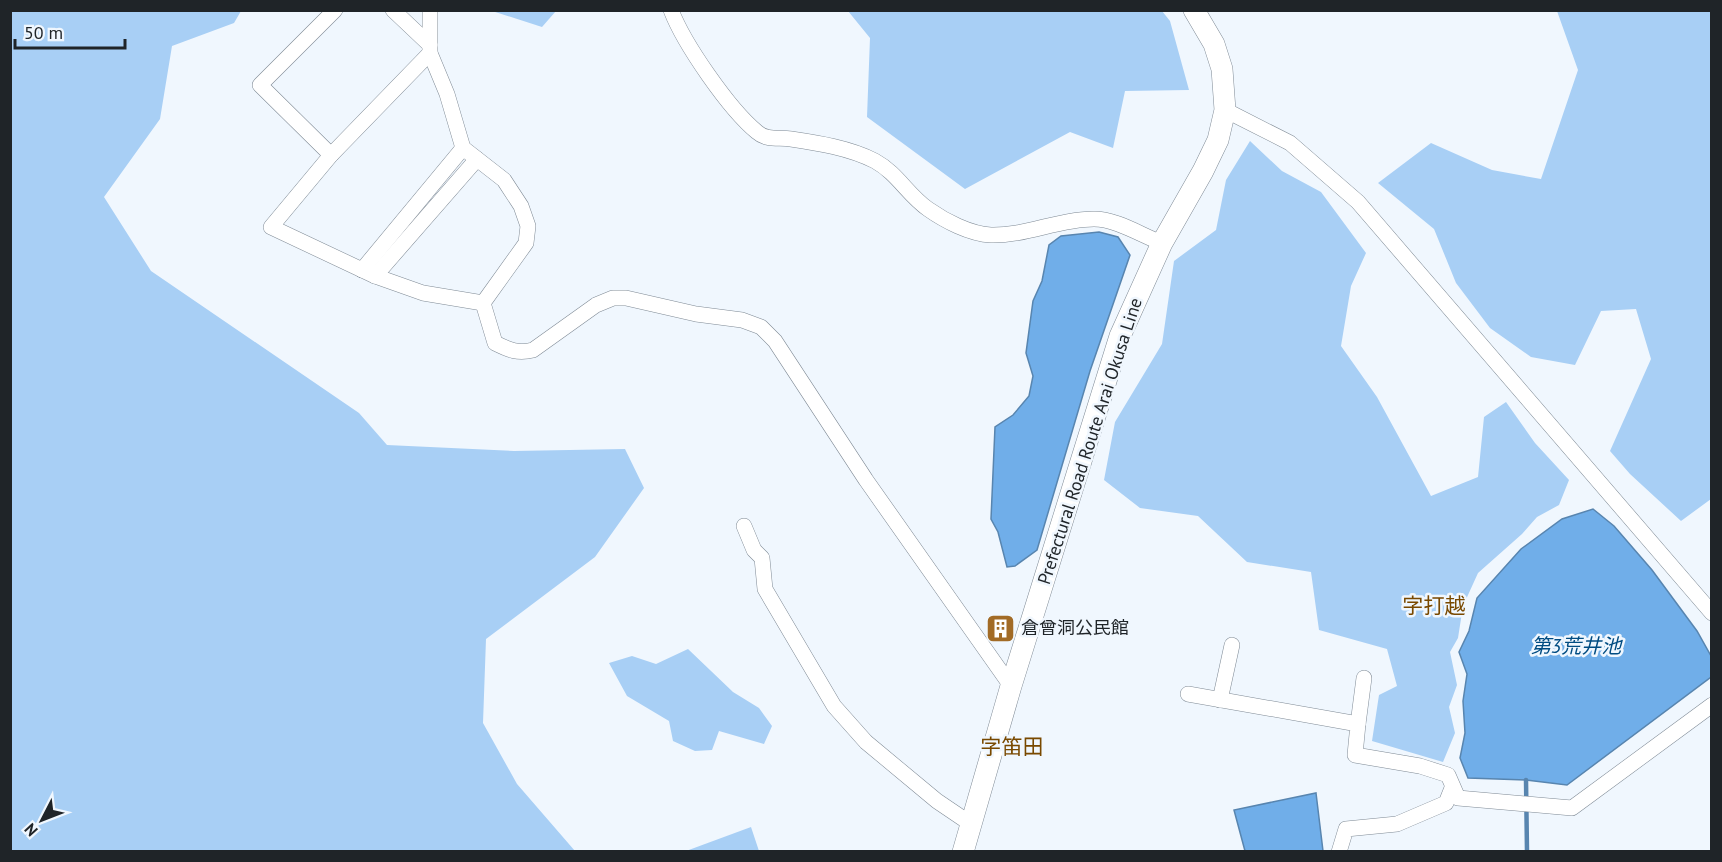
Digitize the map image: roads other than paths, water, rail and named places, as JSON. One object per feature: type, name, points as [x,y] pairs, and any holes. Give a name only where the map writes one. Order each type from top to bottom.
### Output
[{"type":"main road","name":"Prefectural Road Route Arai Okusa Line","points":[[963,852],[1011,686],[1120,336],[1162,243],[1218,140],[1225,110],[1222,69],[1214,44],[1194,10]]},
{"type":"street","points":[[331,155],[260,85],[334,10]]},
{"type":"street","points":[[393,10],[430,49]]},
{"type":"street","points":[[430,10],[430,49],[463,148],[504,180],[521,206],[528,226],[526,243],[483,303]]},
{"type":"street","points":[[671,10],[681,33],[711,77],[756,131],[765,138],[789,139],[841,149],[873,160],[904,184],[927,209],[961,227],[990,235],[1096,219],[1113,222],[1162,243]]},
{"type":"street","points":[[430,49],[331,155],[271,227],[369,273],[423,292],[483,303]]},
{"type":"street","points":[[1225,110],[1290,143],[1358,202],[1712,613]]},
{"type":"street","points":[[369,273],[463,148]]},
{"type":"street","points":[[369,273],[477,159]]},
{"type":"street","points":[[483,303],[495,343],[511,351],[522,352],[533,350],[596,306],[613,298],[626,298],[696,314],[742,320],[761,327],[775,341],[866,480],[1011,686]]},
{"type":"street","points":[[744,526],[754,550],[762,558],[765,589],[834,706],[866,742],[937,801],[970,824]]},
{"type":"street","points":[[1220,700],[1232,645]]},
{"type":"street","points":[[1364,678],[1355,755],[1420,766],[1448,775],[1458,798],[1535,806],[1572,808],[1712,705]]},
{"type":"street","points":[[1188,694],[1358,724]]},
{"type":"street","points":[[1339,852],[1346,829],[1397,824],[1446,803],[1452,788]]},
{"type":"water","points":[[1099,232],[1118,237],[1130,255],[1090,371],[1037,550],[1015,566],[1007,567],[998,532],[991,519],[995,427],[1013,415],[1029,396],[1033,376],[1026,353],[1033,301],[1042,281],[1049,245],[1061,236]]},
{"type":"water","name":"第3荒井池","points":[[1593,509],[1614,526],[1652,570],[1697,631],[1711,656],[1711,677],[1567,785],[1526,780],[1468,778],[1460,758],[1465,733],[1463,701],[1467,674],[1459,652],[1469,631],[1477,598],[1521,549],[1562,519]]},
{"type":"water","points":[[1316,793],[1323,851],[1245,851],[1234,810]]},
{"type":"waterway","points":[[1526,780],[1527,852]]},
{"type":"place","name":"倉曾洞公民館","points":[[1000,628]]},
{"type":"district","name":"字打越","points":[[1434,606]]},
{"type":"district","name":"字笛田","points":[[1012,747]]}]
